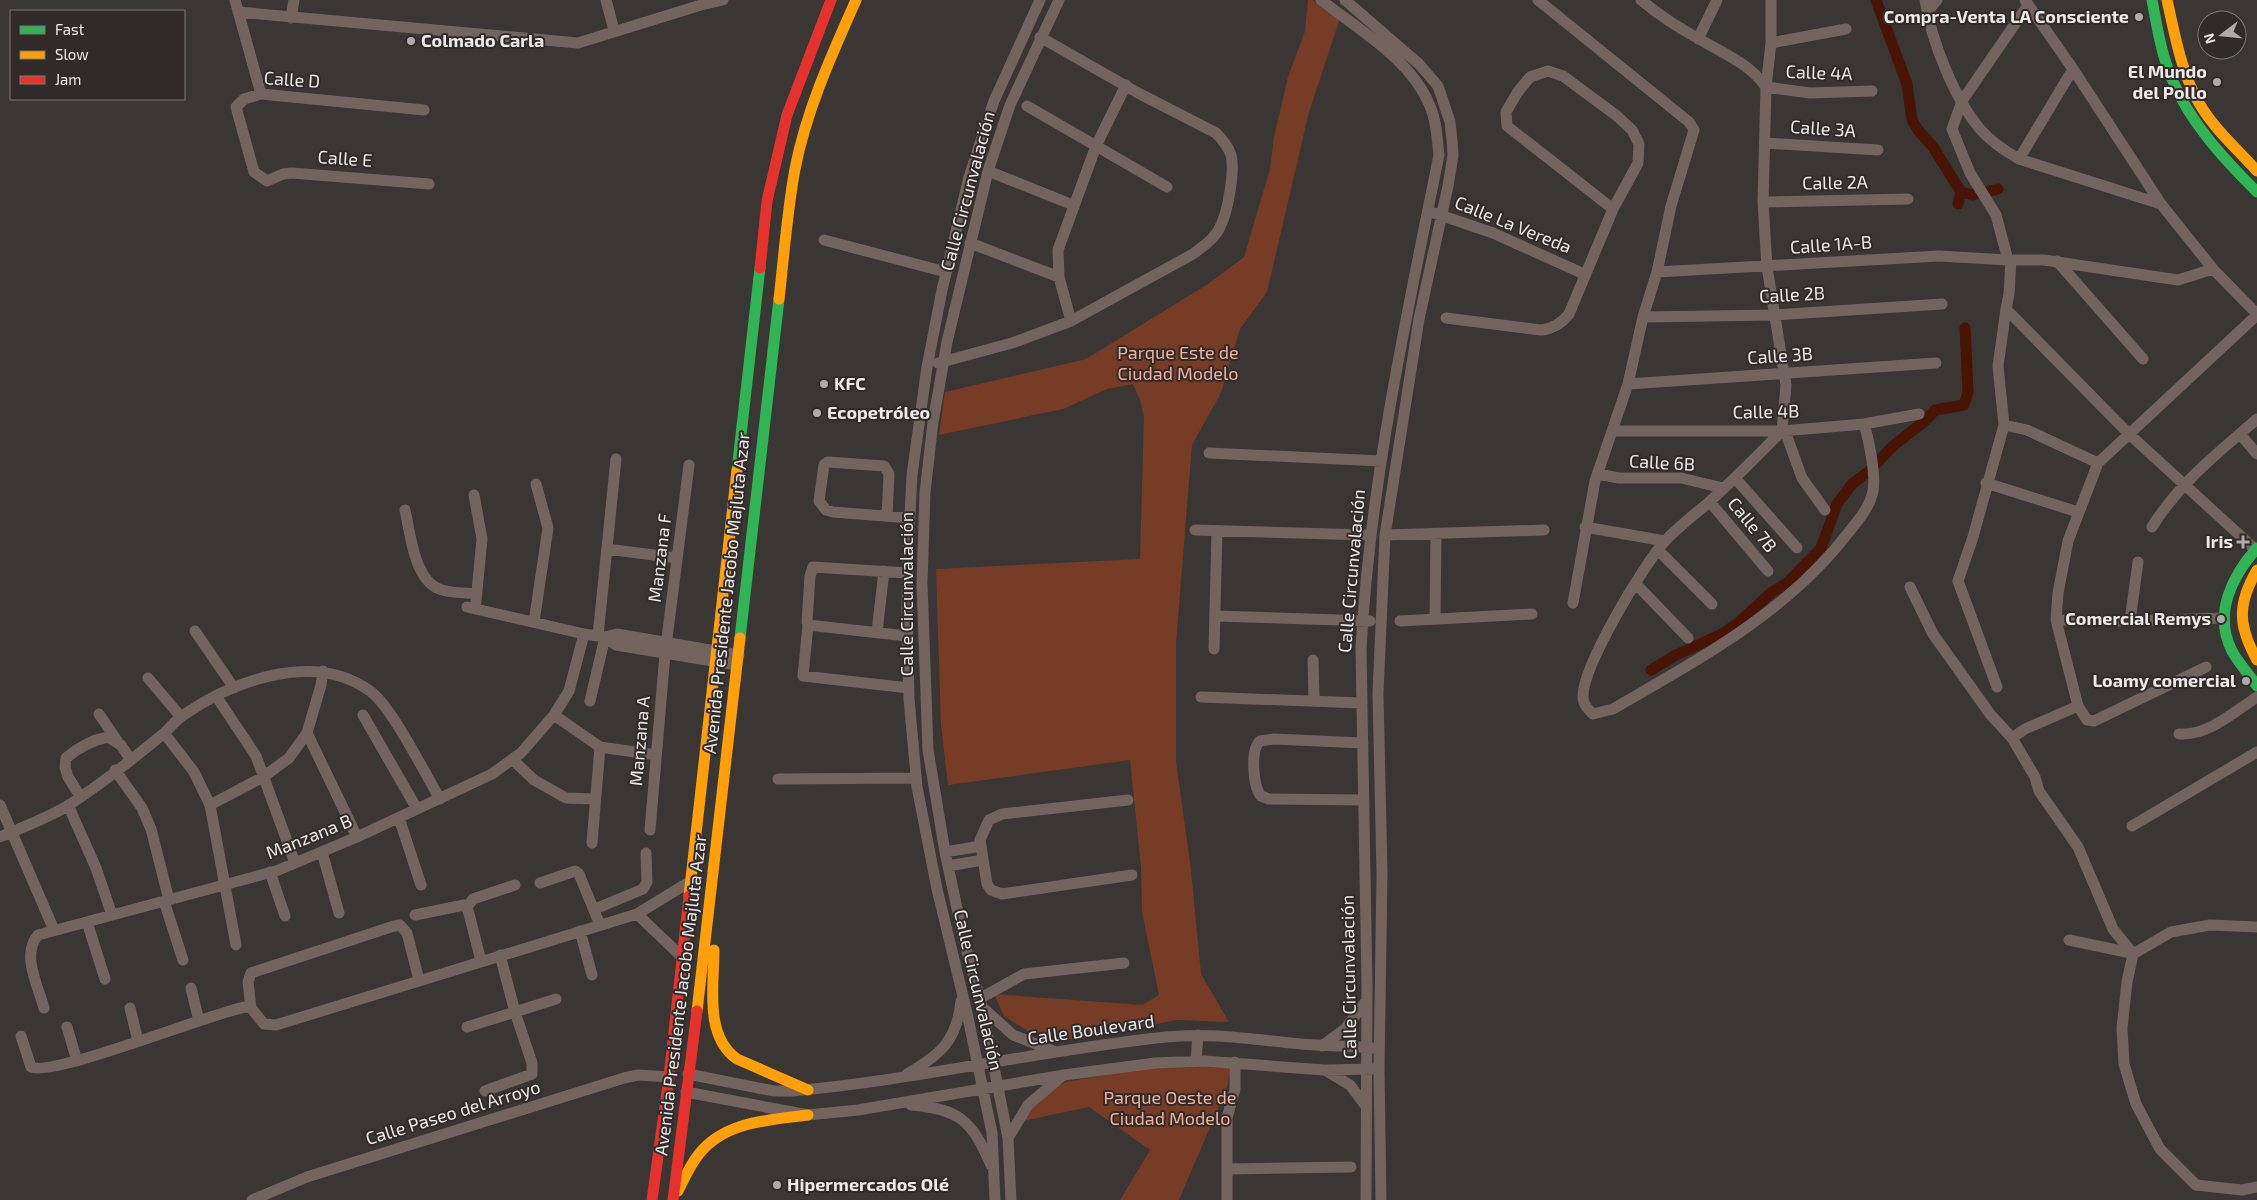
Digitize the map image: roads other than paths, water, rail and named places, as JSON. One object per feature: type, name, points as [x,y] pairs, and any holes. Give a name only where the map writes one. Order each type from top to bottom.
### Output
[{"type":"main road","name":"Avenida Presidente Jacobo Majluta Azar","points":[[652,1200],[669,1077],[767,201],[787,115],[831,0]]},
{"type":"main road","name":"Avenida Presidente Jacobo Majluta Azar","points":[[673,1200],[711,904],[759,457],[795,169],[802,139],[826,73],[856,0]]},
{"type":"main road","points":[[2152,0],[2166,61],[2185,106],[2193,119],[2252,179],[2257,192]]},
{"type":"main road","points":[[2167,0],[2179,56],[2198,101],[2208,116],[2257,171]]},
{"type":"main road","points":[[2257,550],[2236,577],[2226,602],[2224,618],[2231,648],[2257,686]]},
{"type":"main road","points":[[2257,570],[2247,586],[2241,609],[2241,622],[2247,644],[2257,660]]},
{"type":"main road","points":[[711,904],[715,1029],[723,1045],[727,1052],[737,1059],[808,1090]]},
{"type":"main road","points":[[673,1200],[695,1158],[717,1136],[744,1126],[808,1114]]},
{"type":"street","points":[[235,0],[261,94]]},
{"type":"street","points":[[291,18],[294,0]]},
{"type":"street","points":[[606,0],[614,30]]},
{"type":"street","points":[[238,12],[567,43],[585,42],[614,30],[723,0]]},
{"type":"street","name":"Calle Circunvalación","points":[[995,1200],[992,1133],[937,889],[916,778],[908,688],[907,636],[910,518],[912,475],[927,367],[946,272],[969,177],[994,101],[1040,0]]},
{"type":"street","name":"Calle Circunvalación","points":[[1011,1200],[1008,1138],[980,1003],[944,852],[928,750],[922,583],[925,492],[933,422],[944,360],[988,170],[1010,105],[1040,37],[1059,0]]},
{"type":"street","name":"Calle Circunvalación","points":[[1321,0],[1384,49],[1415,78],[1430,106],[1436,124],[1439,155],[1381,461],[1369,535],[1363,621],[1362,703],[1367,1000],[1366,1047],[1373,1069],[1381,1200]]},
{"type":"street","name":"Calle Circunvalación","points":[[1345,0],[1419,64],[1438,86],[1450,122],[1453,155],[1419,319],[1385,535],[1378,693],[1382,874],[1380,1048],[1373,1069],[1365,1107],[1366,1200]]},
{"type":"street","points":[[1538,0],[1692,126],[1694,134],[1671,206],[1657,272],[1643,317],[1628,384],[1598,474],[1585,527],[1572,603]]},
{"type":"street","points":[[1641,0],[1666,19],[1741,63],[1758,76],[1766,87]]},
{"type":"street","points":[[1698,39],[1717,0]]},
{"type":"street","points":[[1771,0],[1771,43],[1766,87],[1763,202],[1767,267],[1784,373],[1786,396],[1784,431],[1802,478],[1825,510]]},
{"type":"street","points":[[1925,0],[1931,33],[1962,101],[1980,129],[2000,148],[2019,159],[2161,204]]},
{"type":"street","points":[[1927,12],[1937,0]]},
{"type":"street","points":[[1997,687],[1958,581],[1973,537],[1986,483],[2004,425],[1998,366],[2009,294],[2009,260],[1996,215],[1970,173],[1952,133],[1952,125],[1962,101],[2027,3],[2073,69],[2161,204],[2256,319],[2098,463],[2078,512],[2067,550],[2058,593],[2056,620],[2078,706],[2087,720],[2094,721],[2206,667]]},
{"type":"street","points":[[1771,43],[1846,29]]},
{"type":"street","points":[[927,367],[944,360],[1012,343],[1071,321],[1193,254],[1209,242],[1220,228],[1226,210],[1232,165],[1226,142],[1216,133],[1040,37]]},
{"type":"street","points":[[2019,159],[2073,69]]},
{"type":"street","points":[[1446,318],[1549,329],[1564,321],[1569,314],[1584,274],[1613,209],[1634,174],[1640,157],[1639,144],[1632,130],[1563,76],[1548,71],[1530,77],[1506,112],[1507,126],[1613,209]]},
{"type":"street","points":[[1071,321],[1059,277],[1058,250],[1096,146],[1126,85]]},
{"type":"street","name":"Calle 4A","points":[[1766,87],[1810,93],[1872,91]]},
{"type":"street","name":"Calle D","points":[[260,178],[254,172],[236,107],[244,99],[261,94],[424,110]]},
{"type":"street","points":[[1027,106],[1168,188]]},
{"type":"street","name":"Calle 3A","points":[[1765,143],[1878,150]]},
{"type":"street","points":[[988,170],[1073,205]]},
{"type":"street","name":"Calle E","points":[[260,178],[267,181],[283,174],[304,174],[429,184]]},
{"type":"street","name":"Calle 2A","points":[[1763,202],[1908,199]]},
{"type":"street","name":"Calle La Vereda","points":[[1428,212],[1494,233],[1584,274]]},
{"type":"street","points":[[824,240],[946,272]]},
{"type":"street","points":[[970,243],[1059,277]]},
{"type":"street","name":"Calle 1A-B","points":[[1657,272],[1939,256],[2056,261],[2178,280],[2213,269]]},
{"type":"street","points":[[2056,261],[2143,359]]},
{"type":"street","name":"Calle 2B","points":[[1643,317],[1775,314],[1942,304]]},
{"type":"street","points":[[2006,309],[2129,434],[2257,550]]},
{"type":"street","name":"Calle 3B","points":[[1628,384],[1936,363]]},
{"type":"street","name":"Calle 4B","points":[[1613,431],[1784,431],[1864,424],[1919,414]]},
{"type":"street","points":[[2152,526],[2166,504],[2185,483],[2257,418]]},
{"type":"street","points":[[1784,431],[1662,546],[1636,584],[1598,651],[1585,684],[1583,698],[1586,708],[1593,714],[1613,709],[1742,631],[1784,599],[1837,548],[1864,512],[1873,491],[1870,457],[1864,424]]},
{"type":"street","points":[[2004,425],[2027,430],[2098,463]]},
{"type":"street","points":[[2240,434],[2257,454]]},
{"type":"street","points":[[1209,453],[1381,461]]},
{"type":"street","points":[[590,700],[602,636],[607,549],[616,459]]},
{"type":"street","points":[[887,516],[889,474],[884,466],[828,462],[824,465],[820,501],[826,510],[887,516],[910,518]]},
{"type":"street","name":"Manzana F","points":[[665,654],[689,465]]},
{"type":"street","name":"Calle 6B","points":[[1598,474],[1620,478],[1681,478],[1724,488]]},
{"type":"street","points":[[1735,478],[1797,548]]},
{"type":"street","points":[[1986,483],[2078,512]]},
{"type":"street","points":[[534,622],[548,528],[536,484]]},
{"type":"street","points":[[474,495],[482,539],[476,594],[471,608],[584,634],[602,636],[618,634],[667,642],[716,656],[738,660]]},
{"type":"street","name":"Calle 7B","points":[[1710,502],[1768,571]]},
{"type":"street","points":[[405,510],[421,572],[429,583],[445,591],[476,594]]},
{"type":"street","points":[[1585,527],[1662,546],[1712,604]]},
{"type":"street","points":[[1196,530],[1369,535]]},
{"type":"street","points":[[1385,535],[1544,530]]},
{"type":"street","points":[[1214,649],[1217,531]]},
{"type":"street","points":[[1435,619],[1436,534]]},
{"type":"street","points":[[607,549],[677,558]]},
{"type":"street","points":[[2130,621],[2138,562]]},
{"type":"street","points":[[908,573],[813,567],[810,576],[803,676],[908,688]]},
{"type":"street","points":[[877,632],[884,571]]},
{"type":"street","points":[[1636,584],[1688,638]]},
{"type":"street","points":[[1910,587],[1933,634],[1990,714],[2012,738],[2035,777],[2039,791],[2078,846],[2113,929],[2132,954],[2122,1028],[2124,1064],[2136,1104],[2160,1149],[2196,1185],[2242,1190],[2257,1187]]},
{"type":"street","points":[[1400,621],[1532,614]]},
{"type":"street","points":[[1215,616],[1380,622]]},
{"type":"street","points":[[2056,620],[2130,621],[2224,618]]},
{"type":"street","points":[[808,625],[907,636]]},
{"type":"street","points":[[195,631],[234,688]]},
{"type":"street","name":"Manzana B","points":[[44,1008],[31,964],[30,950],[32,941],[38,935],[270,872],[357,837],[492,774],[513,760],[536,738],[554,716],[568,691],[584,634]]},
{"type":"street","points":[[602,636],[616,645],[665,654],[716,656]]},
{"type":"street","name":"Manzana A","points":[[650,830],[665,654]]},
{"type":"street","points":[[1313,660],[1314,699]]},
{"type":"street","points":[[210,806],[263,777],[289,758],[307,733],[321,685],[323,671]]},
{"type":"street","points":[[0,837],[68,805],[164,733],[181,717],[216,696],[234,688],[275,676],[323,671],[370,691],[385,706],[440,799]]},
{"type":"street","points":[[148,678],[181,717]]},
{"type":"street","points":[[216,696],[256,756],[295,863]]},
{"type":"street","points":[[1200,697],[1314,699],[1362,703]]},
{"type":"street","points":[[2179,734],[2187,735],[2205,729],[2257,697]]},
{"type":"street","points":[[2012,738],[2025,729],[2078,706]]},
{"type":"street","points":[[99,714],[130,759]]},
{"type":"street","points":[[364,715],[418,809]]},
{"type":"street","points":[[554,716],[600,747],[656,755]]},
{"type":"street","points":[[164,733],[194,772],[210,806],[236,945]]},
{"type":"street","points":[[307,733],[357,837]]},
{"type":"street","points":[[80,796],[68,777],[65,767],[66,758],[95,740],[108,737],[121,745]]},
{"type":"street","points":[[1363,743],[1274,739],[1260,741],[1255,748],[1255,784],[1261,796],[1269,799],[1364,800]]},
{"type":"street","points":[[592,843],[600,747]]},
{"type":"street","points":[[2132,826],[2257,752]]},
{"type":"street","points":[[513,760],[534,780],[566,798],[595,799]]},
{"type":"street","points":[[115,770],[142,808],[151,830],[166,901],[183,960]]},
{"type":"street","points":[[778,779],[916,778]]},
{"type":"street","points":[[1128,800],[1002,814],[989,820],[984,829],[981,846],[987,884],[991,890],[1002,894],[1132,875]]},
{"type":"street","points":[[0,804],[54,930]]},
{"type":"street","points":[[68,805],[96,868],[112,915]]},
{"type":"street","points":[[399,818],[421,885]]},
{"type":"street","points":[[944,852],[981,846]]},
{"type":"street","points":[[322,852],[339,913]]},
{"type":"street","points":[[594,909],[643,889],[647,882],[646,853]]},
{"type":"street","points":[[948,866],[983,860]]},
{"type":"street","points":[[270,872],[285,916]]},
{"type":"street","points":[[540,883],[575,872],[581,877],[600,925]]},
{"type":"street","points":[[419,980],[407,933],[400,925],[250,973],[248,982],[251,1008],[264,1024],[271,1026],[637,914],[691,881]]},
{"type":"street","points":[[481,961],[467,907],[472,899],[516,885]]},
{"type":"street","points":[[937,889],[952,886]]},
{"type":"street","points":[[416,915],[464,905],[467,907]]},
{"type":"street","points":[[637,914],[682,957]]},
{"type":"street","points":[[87,922],[105,979]]},
{"type":"street","points":[[2069,940],[2132,954],[2170,932],[2210,924],[2257,926]]},
{"type":"street","points":[[580,931],[592,975]]},
{"type":"street","points":[[485,1091],[532,1074],[532,1063],[515,1012],[500,955]]},
{"type":"street","points":[[1058,1052],[1013,1034],[980,1003],[1024,974],[1124,963]]},
{"type":"street","points":[[191,988],[199,1021]]},
{"type":"street","points":[[900,1079],[932,1060],[946,1047],[959,1014],[961,994]]},
{"type":"street","points":[[467,1027],[556,1000]]},
{"type":"street","points":[[1322,1046],[1345,1029],[1367,1000]]},
{"type":"street","points":[[130,1008],[138,1041]]},
{"type":"street","points":[[21,1036],[31,1067],[36,1069],[77,1061],[240,1008],[251,1008]]},
{"type":"street","points":[[67,1027],[77,1061]]},
{"type":"street","points":[[1196,1061],[1198,1035]]},
{"type":"street","name":"Calle Boulevard","points":[[688,1074],[774,1091],[808,1090],[900,1079],[1058,1052],[1166,1037],[1198,1035],[1322,1046],[1380,1048]]},
{"type":"street","points":[[1227,1200],[1227,1118],[1235,1089],[1235,1062]]},
{"type":"street","points":[[686,1092],[808,1114],[894,1104],[1064,1075],[1155,1063],[1235,1062],[1324,1070],[1373,1069]]},
{"type":"street","points":[[1324,1070],[1350,1085],[1365,1107]]},
{"type":"street","name":"Calle Paseo del Arroyo","points":[[252,1200],[307,1177],[624,1078],[638,1075],[669,1077]]},
{"type":"street","points":[[1008,1138],[1028,1105],[1064,1075]]},
{"type":"street","points":[[894,1104],[938,1109],[951,1113],[965,1121],[975,1131],[995,1173]]},
{"type":"street","points":[[1227,1169],[1352,1167]]},
{"type":"waterway","points":[[1876,0],[1907,84],[1912,120],[1933,147],[1961,192]]},
{"type":"waterway","points":[[1958,204],[1961,192],[1973,195],[1998,189]]},
{"type":"waterway","points":[[1651,670],[1676,655],[1720,635],[1738,623],[1772,592],[1787,583],[1821,548],[1837,504],[1852,484],[1869,471],[1893,446],[1926,420],[1935,410],[1964,405],[1968,392],[1965,328]]},
{"type":"place","name":"Compra-Venta LA Consciente","points":[[2139,17]]},
{"type":"place","name":"Colmado Carla","points":[[411,41]]},
{"type":"place","name":"El Mundo del Pollo","points":[[2217,82]]},
{"type":"place","name":"KFC","points":[[824,384]]},
{"type":"place","name":"Ecopetróleo","points":[[817,413]]},
{"type":"place","name":"Iris","points":[[2243,542]]},
{"type":"place","name":"Comercial Remys","points":[[2221,619]]},
{"type":"place","name":"Loamy comercial","points":[[2246,681]]},
{"type":"place","name":"Hipermercados Olé","points":[[777,1185]]},
{"type":"park label","name":"Parque Este de Ciudad Modelo","points":[[1178,363]]},
{"type":"park label","name":"Parque Oeste de Ciudad Modelo","points":[[1170,1108]]}]
